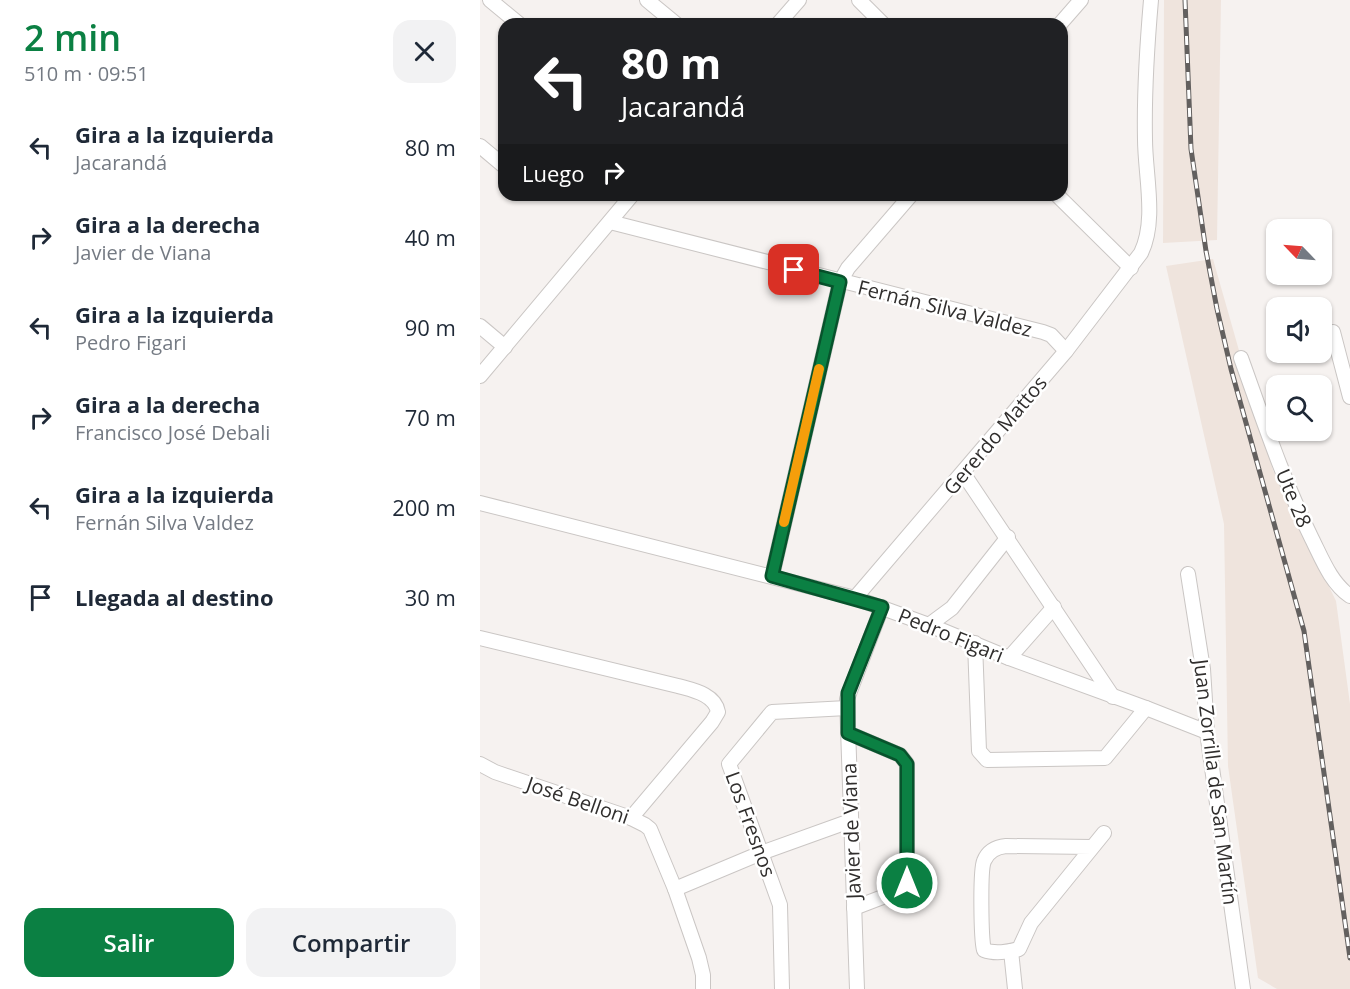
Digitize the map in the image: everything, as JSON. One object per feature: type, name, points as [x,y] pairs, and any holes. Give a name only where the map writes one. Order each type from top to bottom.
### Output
[{"type":"street","points":[[490,0],[512,18]]},
{"type":"street","points":[[647,0],[669,18]]},
{"type":"street","points":[[783,18],[799,0]]},
{"type":"street","points":[[859,0],[878,18]]},
{"type":"street","points":[[1065,18],[1081,0]]},
{"type":"street","points":[[1063,201],[1131,268],[1144,245],[1148,224],[1145,97],[1151,0]]},
{"type":"street","points":[[480,146],[498,161]]},
{"type":"street","points":[[480,376],[627,201]]},
{"type":"street","points":[[772,576],[840,282],[848,268],[906,201]]},
{"type":"street","name":"Fernán Silva Valdez","points":[[610,222],[1043,332],[1051,335],[1066,351]]},
{"type":"street","name":"Gererdo Mattos","points":[[855,598],[1066,351],[1131,268]]},
{"type":"street","points":[[480,326],[505,347]]},
{"type":"street","points":[[1333,332],[1350,397]]},
{"type":"street","name":"Ute 28","points":[[1240,358],[1291,496],[1326,566],[1337,584],[1350,596]]},
{"type":"street","points":[[963,473],[1113,697]]},
{"type":"street","name":"Pedro Figari","points":[[480,504],[855,598],[1207,732]]},
{"type":"street","points":[[929,625],[952,609],[1008,537]]},
{"type":"street","name":"Juan Zorrilla de San Martín","points":[[1188,574],[1203,669],[1207,732],[1243,989]]},
{"type":"street","name":"Javier de Viana","points":[[857,989],[847,708],[848,693],[882,607]]},
{"type":"street","points":[[1009,658],[1054,607]]},
{"type":"street","points":[[480,638],[678,686],[702,694],[714,702],[718,712],[712,722],[631,818]]},
{"type":"street","points":[[975,642],[979,751],[987,760],[1105,758],[1146,708]]},
{"type":"street","name":"Los Fresnos","points":[[782,989],[780,905],[729,764],[772,712],[847,708]]},
{"type":"street","points":[[848,733],[900,755],[907,764],[907,883],[901,891],[854,908]]},
{"type":"street","name":"José Belloni","points":[[480,764],[495,772],[631,818],[645,825],[654,836],[675,889],[702,967],[703,989]]},
{"type":"street","points":[[675,889],[761,853],[850,821]]},
{"type":"street","points":[[1092,847],[1006,846],[997,848],[987,855],[982,866],[983,947],[989,952],[1011,951],[1022,946],[1031,923],[1104,833]]},
{"type":"street","points":[[1011,951],[1015,989]]},
{"type":"shaded area","points":[[1164,0],[1221,0],[1217,240],[1163,243]]},
{"type":"shaded area","points":[[1213,259],[1273,470],[1336,601],[1350,704],[1350,989],[1277,989],[1258,978],[1228,766],[1224,524],[1166,266]]},
{"type":"railway","points":[[1185,0],[1191,149],[1206,251],[1231,369],[1304,631],[1350,958]]},
{"type":"slow traffic","points":[[784,522],[819,369]]},
{"type":"route","points":[[794,270],[840,282],[772,576],[882,607],[848,693],[848,733],[900,755],[907,764],[907,883]]}]
